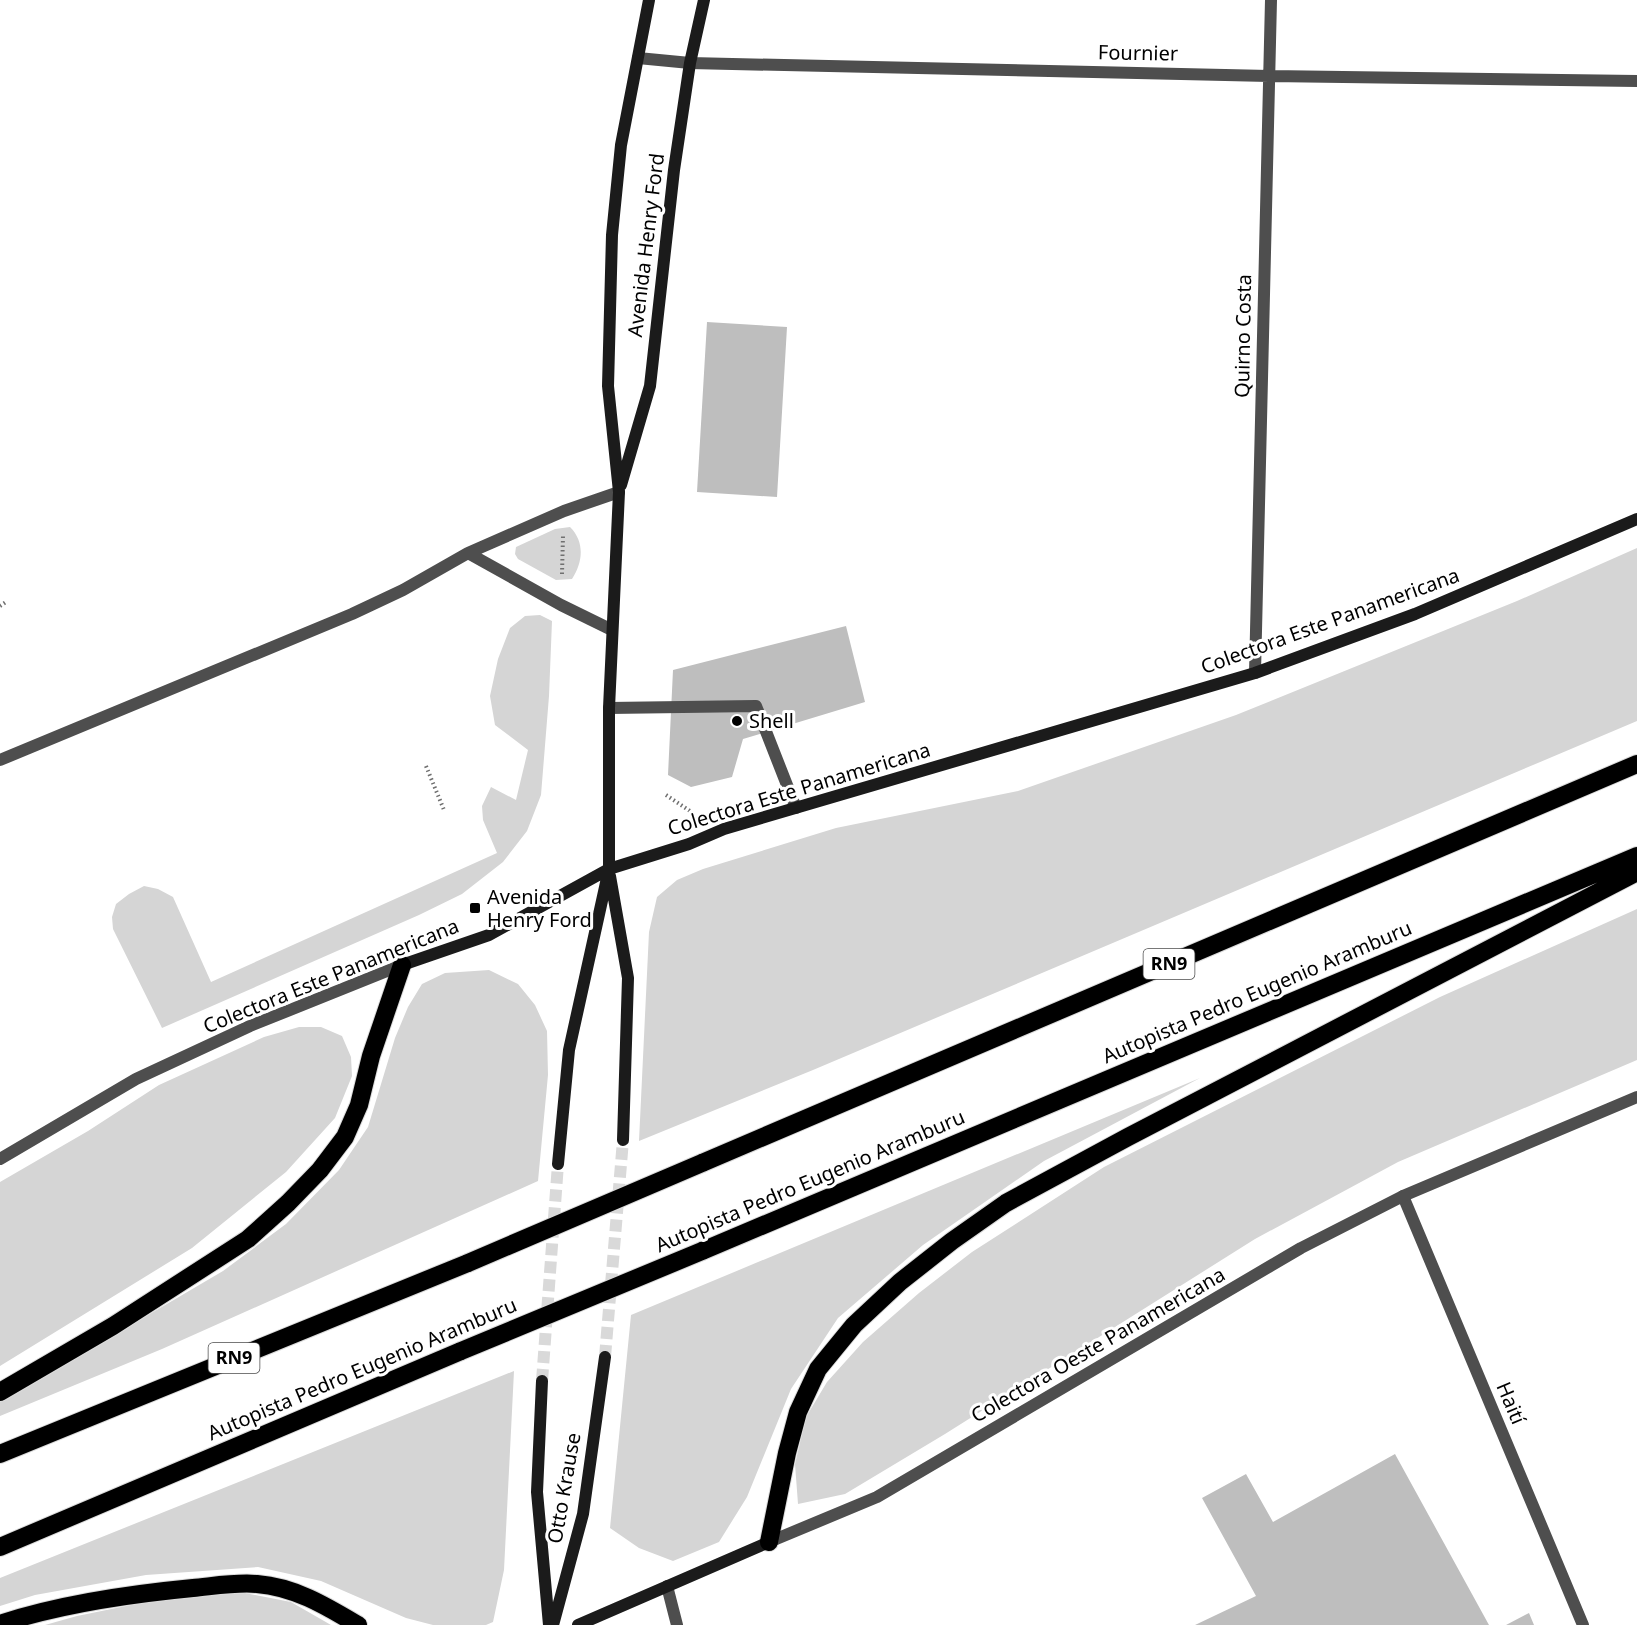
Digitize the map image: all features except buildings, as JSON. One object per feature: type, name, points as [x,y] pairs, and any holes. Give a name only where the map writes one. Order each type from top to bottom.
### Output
[{"type":"highway","name":"RN9","points":[[0,1454],[468,1263],[1637,764]]},
{"type":"highway","name":"Autopista Pedro Eugenio Aramburu","points":[[0,1547],[1637,856]]},
{"type":"highway","points":[[769,1542],[787,1453],[798,1412],[818,1369],[854,1325],[900,1282],[952,1241],[1006,1203],[1128,1137],[1637,872]]},
{"type":"highway","points":[[0,1392],[113,1326],[248,1239],[320,1170],[345,1137],[359,1105],[371,1056],[402,965]]},
{"type":"highway","points":[[0,1624],[47,1612],[170,1590],[257,1584],[315,1599],[358,1625]]},
{"type":"main road","name":"Avenida Henry Ford","points":[[558,1164],[569,1050],[609,869],[609,708],[619,492],[608,386],[612,235],[621,145],[649,0]]},
{"type":"main road","name":"Avenida Henry Ford","points":[[619,492],[650,386],[674,170],[690,63],[704,0]]},
{"type":"main road","name":"Colectora Este Panamericana","points":[[402,965],[489,934],[609,869],[689,844],[724,829],[1255,674],[1415,614],[1637,519]]},
{"type":"main road","points":[[609,869],[628,978],[623,1140]]},
{"type":"main road","name":"Otto Krause","points":[[551,1625],[583,1514],[605,1357]]},
{"type":"main road","name":"Otto Krause","points":[[542,1381],[537,1492],[551,1625]]},
{"type":"main road","name":"Colectora Oeste Panamericana","points":[[578,1625],[769,1542]]},
{"type":"street","name":"Quirno Costa","points":[[1255,674],[1271,0]]},
{"type":"street","name":"Fournier","points":[[638,58],[690,63],[1269,76],[1637,81]]},
{"type":"street","points":[[0,760],[352,614],[403,590],[468,553],[564,511],[619,492]]},
{"type":"street","points":[[468,553],[612,630]]},
{"type":"street","points":[[609,708],[756,706],[796,808]]},
{"type":"street","name":"Colectora Este Panamericana","points":[[0,1159],[136,1079],[250,1026],[402,965]]},
{"type":"street","name":"Colectora Oeste Panamericana","points":[[769,1542],[877,1497],[1301,1248],[1403,1196],[1637,1097]]},
{"type":"street","name":"Haití","points":[[1403,1196],[1583,1625]]},
{"type":"street","points":[[667,1586],[677,1625]]},
{"type":"path","points":[[562,574],[564,534]]},
{"type":"path","points":[[0,606],[6,602]]},
{"type":"path","points":[[426,766],[444,810]]},
{"type":"path","points":[[666,795],[693,813]]},
{"type":"shaded area","points":[[570,527],[578,539],[581,552],[572,579],[556,580],[518,559],[515,554],[516,547],[555,529]]},
{"type":"shaded area","points":[[1637,548],[1637,721],[813,1070],[639,1141],[649,932],[657,897],[677,880],[703,869],[836,828],[1018,791],[1236,715],[1517,601]]},
{"type":"shaded area","points":[[540,615],[552,621],[541,795],[527,831],[503,862],[462,894],[419,915],[162,1028],[113,929],[112,917],[116,904],[144,886],[158,889],[173,897],[211,982],[497,853],[483,820],[482,806],[491,787],[516,800],[528,750],[495,725],[490,696],[498,659],[510,628],[525,616]]},
{"type":"shaded area","points":[[1637,909],[1637,1060],[1398,1162],[1255,1239],[945,1434],[845,1494],[798,1504],[795,1464],[806,1417],[827,1382],[863,1342],[919,1293],[972,1252],[1104,1167],[1440,997]]},
{"type":"shaded area","points":[[489,970],[518,984],[535,1005],[547,1031],[548,1075],[538,1181],[162,1349],[0,1416],[0,1402],[223,1271],[286,1224],[339,1170],[368,1127],[395,1038],[408,1007],[422,984],[445,973]]},
{"type":"shaded area","points":[[299,1027],[321,1027],[342,1036],[351,1057],[352,1076],[335,1118],[286,1172],[192,1248],[0,1366],[0,1182],[88,1131],[159,1085],[264,1037]]},
{"type":"shaded area","points":[[1200,1078],[1044,1161],[923,1245],[838,1318],[791,1389],[747,1497],[719,1542],[673,1561],[639,1548],[610,1528],[631,1315]]},
{"type":"shaded area","points":[[514,1371],[504,1570],[493,1622],[486,1625],[433,1625],[406,1618],[321,1581],[258,1567],[146,1575],[35,1595],[0,1606],[0,1578]]},
{"type":"shaded area","points":[[245,1593],[291,1602],[331,1625],[45,1625],[77,1616],[175,1596]]},
{"type":"tunnel","points":[[605,1357],[623,1140]]},
{"type":"tunnel","points":[[542,1381],[558,1164]]},
{"type":"place","name":"Shell","points":[[737,721]]},
{"type":"place","name":"Avenida Henry Ford","points":[[475,908]]}]
